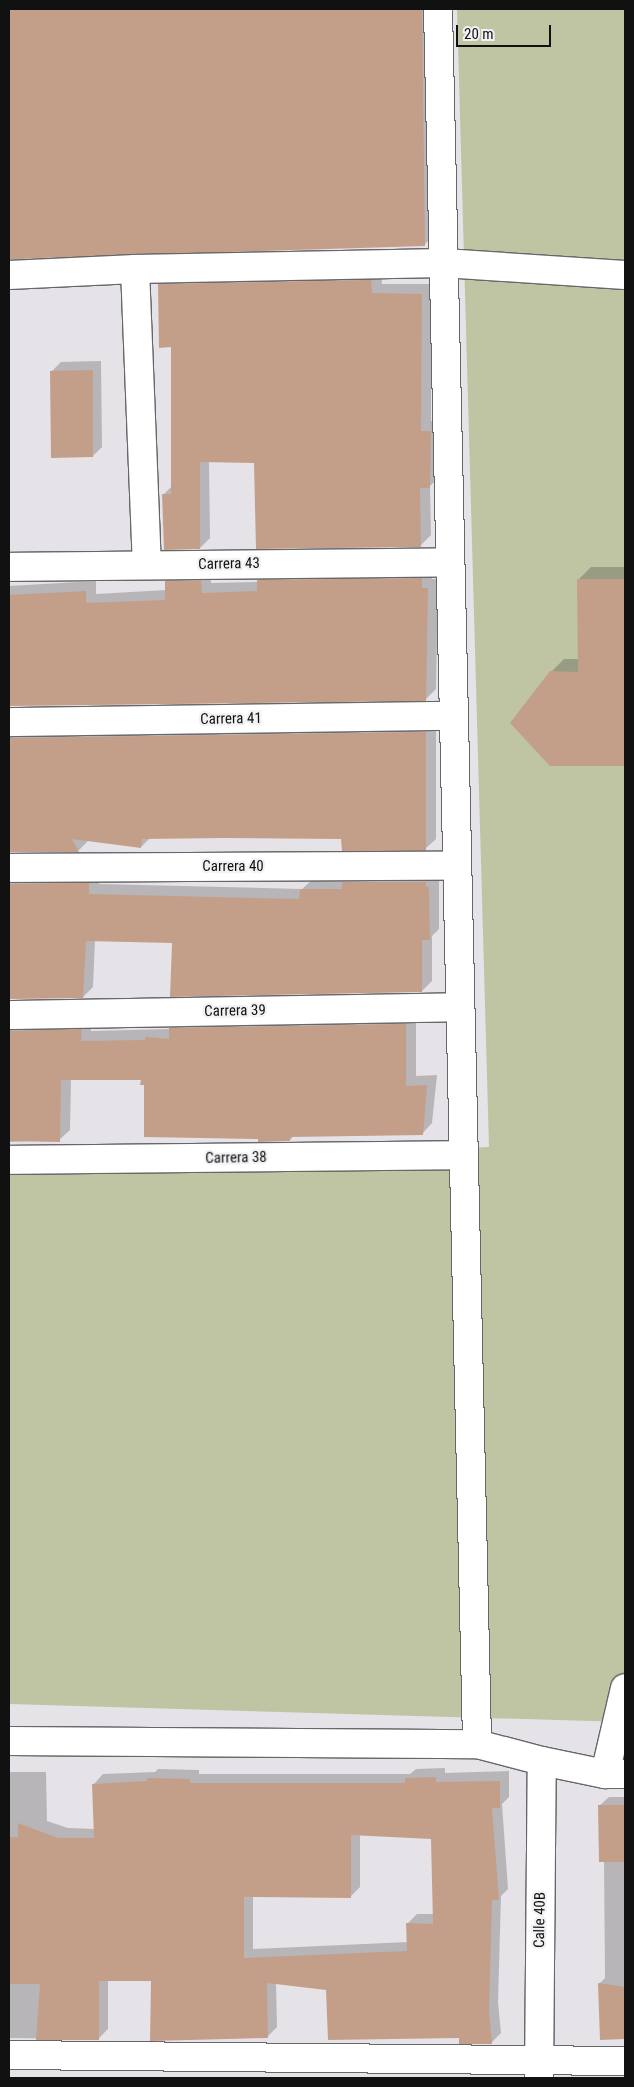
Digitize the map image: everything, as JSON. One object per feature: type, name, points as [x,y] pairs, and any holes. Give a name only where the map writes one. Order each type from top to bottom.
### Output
[{"type":"street","points":[[438,9],[477,1744]]},
{"type":"street","points":[[9,275],[135,269],[444,263],[625,276]]},
{"type":"street","points":[[135,269],[147,565]]},
{"type":"street","name":"Carrera 43","points":[[9,567],[450,562]]},
{"type":"street","name":"Carrera 41","points":[[9,722],[454,716]]},
{"type":"street","name":"Carrera 40","points":[[9,868],[457,866]]},
{"type":"street","name":"Carrera 39","points":[[9,1014],[460,1007]]},
{"type":"street","name":"Carrera 38","points":[[9,1160],[464,1155]]},
{"type":"street","points":[[9,1741],[477,1744],[542,1761],[615,1774],[625,1688]]},
{"type":"street","name":"Calle 40B","points":[[539,2070],[542,1761]]},
{"type":"street","points":[[9,2055],[539,2070],[625,2061]]},
{"type":"green space","points":[[457,9],[625,9],[625,1722],[9,1704],[9,1167],[489,1147]]},
{"type":"building","points":[[9,9],[422,9],[425,246],[9,259]]},
{"type":"building","points":[[371,280],[372,293],[422,294],[421,431],[431,431],[430,488],[420,488],[421,547],[256,549],[254,463],[200,462],[200,549],[164,550],[162,494],[171,494],[171,347],[159,348],[158,284]]},
{"type":"building","points":[[93,370],[93,457],[51,458],[50,371]]},
{"type":"building","points":[[422,578],[422,588],[428,588],[426,701],[9,706],[9,595],[86,591],[86,603],[165,600],[165,581],[201,580],[202,593],[257,591],[257,580]]},
{"type":"building","points":[[577,579],[625,579],[625,766],[550,766],[510,723],[550,671],[578,672]]},
{"type":"building","points":[[426,732],[426,851],[342,851],[341,839],[226,838],[142,839],[141,848],[72,839],[79,852],[9,852],[9,738]]},
{"type":"building","points":[[342,882],[426,882],[426,887],[429,887],[430,940],[422,940],[422,992],[170,997],[172,943],[86,941],[83,998],[9,999],[9,884],[89,883],[89,894],[299,899],[300,889],[342,889]]},
{"type":"building","points":[[406,1024],[406,1086],[427,1085],[423,1135],[290,1137],[290,1141],[258,1142],[258,1139],[144,1137],[144,1085],[140,1085],[141,1080],[61,1080],[60,1142],[9,1141],[9,1031],[82,1029],[81,1041],[145,1040],[146,1037],[169,1039],[169,1028]]},
{"type":"building","points":[[436,1777],[436,1782],[500,1781],[500,1808],[492,1808],[499,1900],[492,1900],[489,2012],[492,2044],[459,2044],[459,2038],[328,2040],[326,1990],[267,1983],[268,2038],[150,2041],[151,1981],[99,1981],[99,2040],[36,2040],[40,1984],[9,1984],[9,1837],[18,1837],[18,1823],[58,1838],[94,1838],[92,1784],[147,1781],[147,1778],[190,1779],[190,1783],[405,1783],[405,1778]],"holes":[[[351,1835],[431,1839],[433,1924],[406,1923],[407,1951],[244,1958],[244,1897],[351,1898]]]},
{"type":"building","points":[[598,1805],[625,1805],[625,1862],[599,1862]]},
{"type":"building","points":[[598,1983],[625,1987],[625,2039],[600,2040]]}]
